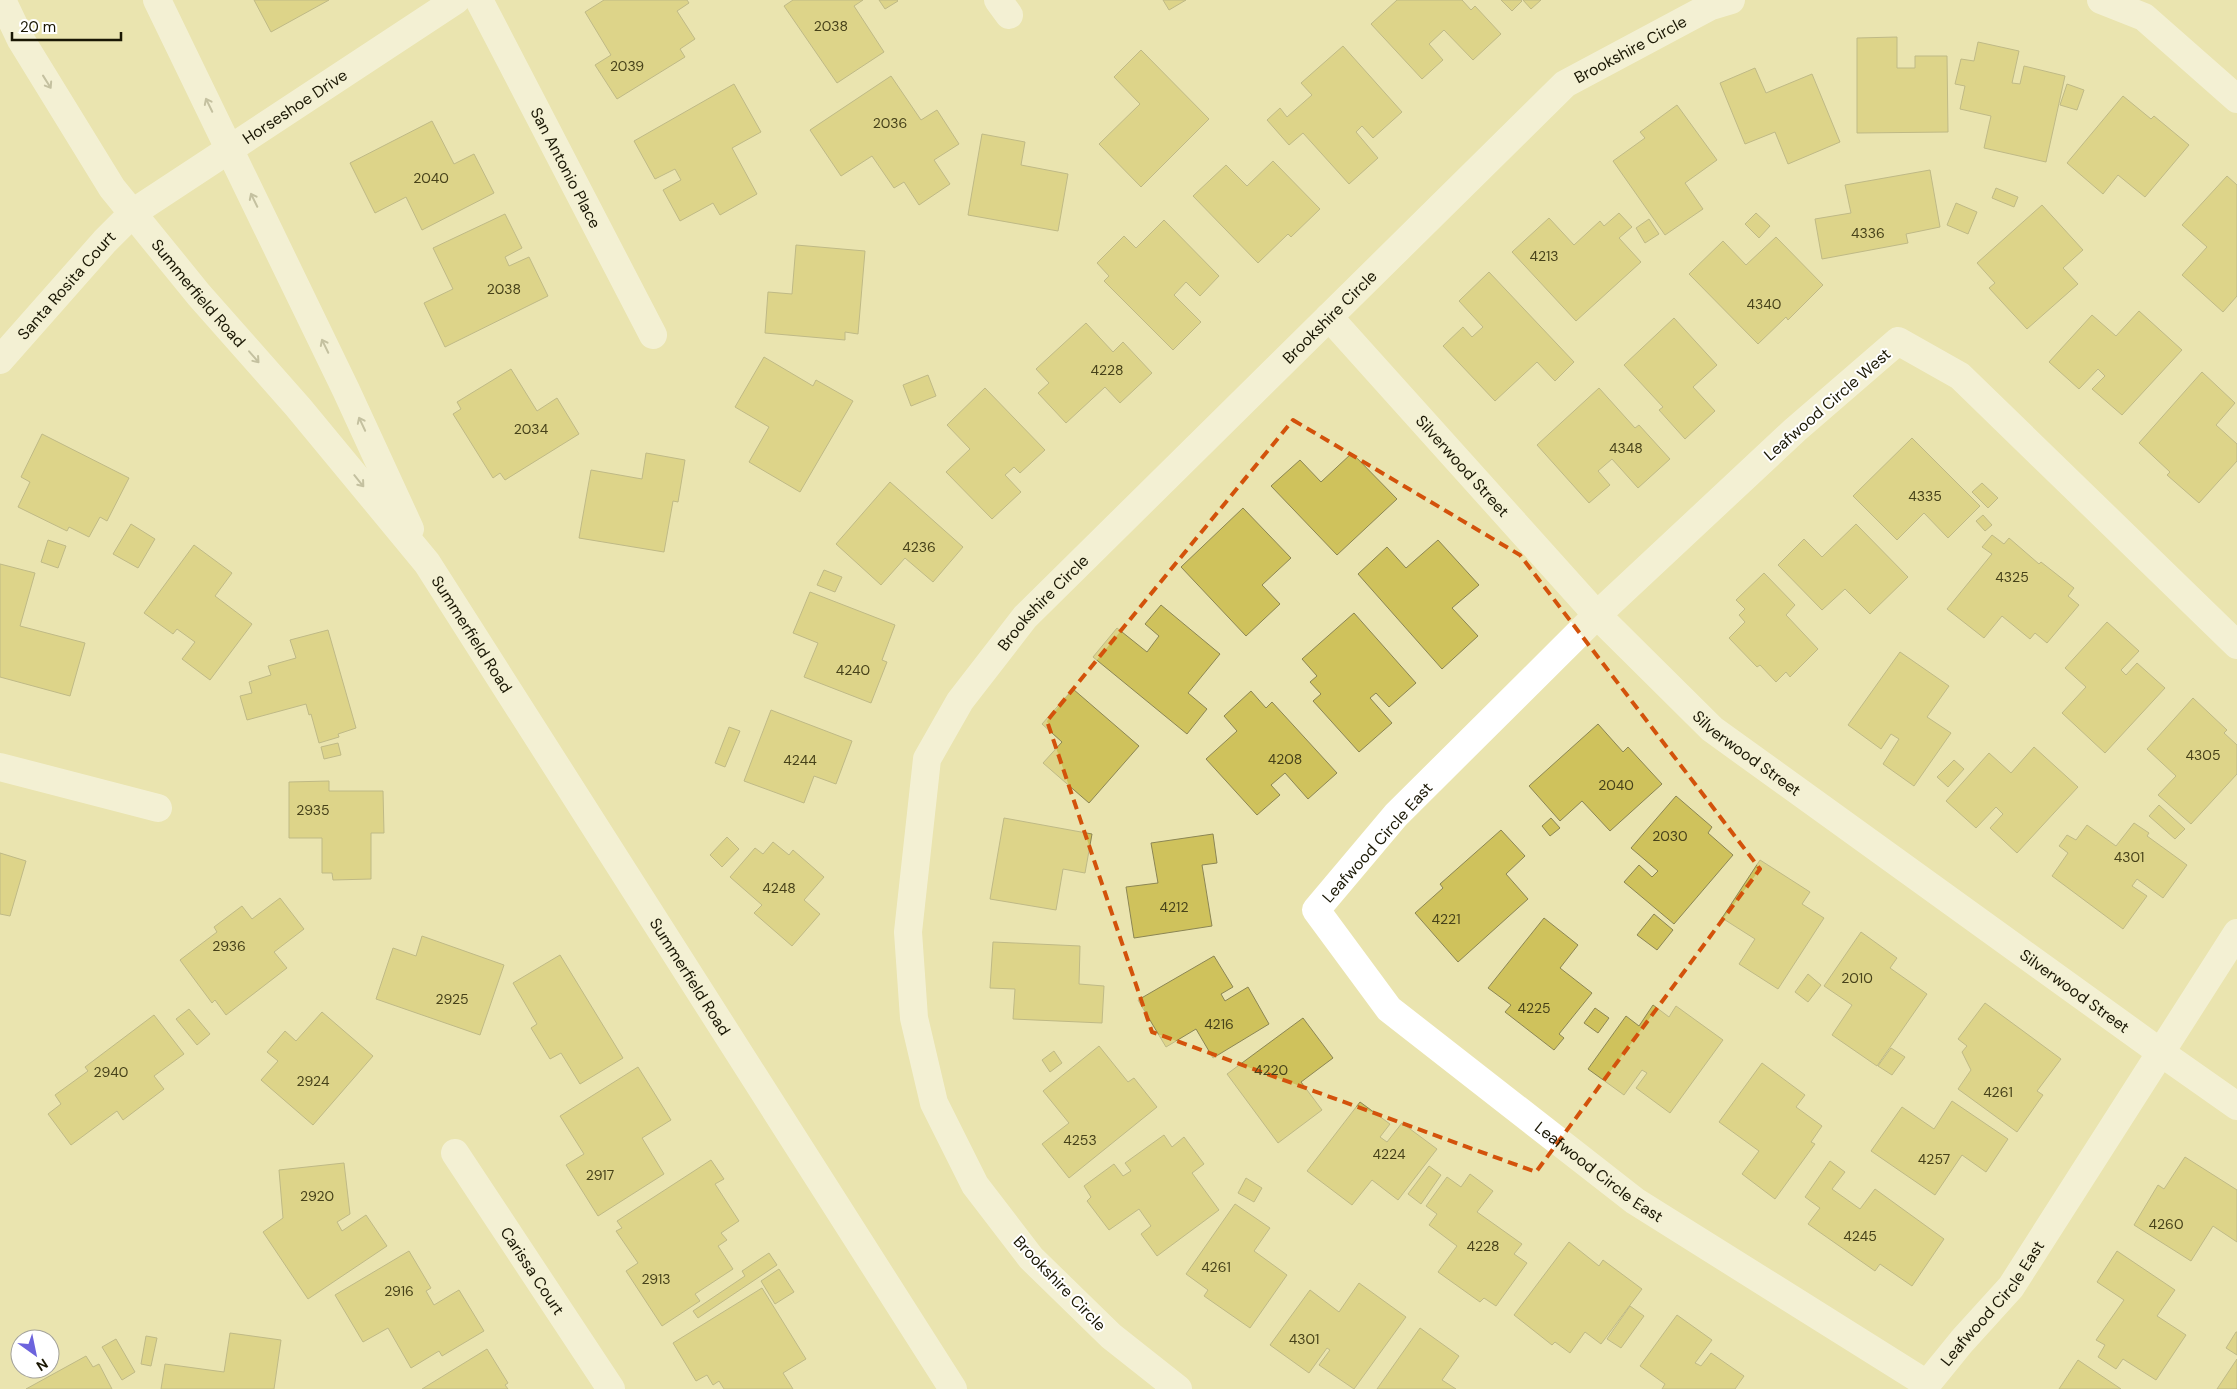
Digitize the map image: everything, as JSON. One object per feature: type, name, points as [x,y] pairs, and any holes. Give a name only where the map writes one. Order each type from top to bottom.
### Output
[{"type":"street","name":"Summerfield Road","points":[[2,0],[21,40],[112,188],[134,212],[200,295],[298,407],[427,564],[953,1389]]},
{"type":"street","name":"Summerfield Road","points":[[157,0],[346,390],[427,564]]},
{"type":"street","name":"Horseshoe Drive","points":[[134,212],[456,0]]},
{"type":"street","name":"San Antonio Place","points":[[478,0],[653,335]]},
{"type":"street","name":"Brookshire Circle","points":[[1178,1389],[1111,1336],[1031,1258],[975,1185],[934,1103],[914,1018],[908,932],[927,759],[960,701],[1025,617],[1565,84],[1711,6],[1731,0]]},
{"type":"street","points":[[2101,0],[2144,17],[2237,98]]},
{"type":"street","name":"Santa Rosita Court","points":[[0,360],[105,241],[134,212]]},
{"type":"street","name":"Silverwood Street","points":[[1329,317],[1597,615],[1712,729],[2237,1106]]},
{"type":"street","name":"Leafwood Circle West","points":[[1597,615],[1795,430],[1898,341],[1960,376],[2237,644]]},
{"type":"street","name":"Leafwood Circle East","points":[[1597,615],[1396,815],[1316,910],[1389,1009],[1635,1202],[1928,1384],[1962,1341],[2011,1287],[2160,1052]]},
{"type":"street","points":[[0,767],[158,808]]},
{"type":"street","points":[[2160,1052],[2237,933]]},
{"type":"street","name":"Carissa Court","points":[[455,1153],[611,1389]]},
{"type":"highlighted area","points":[[1293,420],[1520,555],[1760,869],[1536,1172],[1152,1032],[1047,721]]},
{"type":"building","points":[[254,0],[329,0],[271,32]]},
{"type":"building","points":[[604,0],[687,0],[689,3],[677,11],[695,39],[680,49],[685,57],[617,99],[595,65],[611,55],[585,12]]},
{"type":"building","points":[[793,0],[863,0],[854,6],[884,52],[837,83],[784,6]]},
{"type":"building","points":[[879,0],[897,0],[898,1],[885,9]]},
{"type":"building","points":[[1163,0],[1186,0],[1169,10]]},
{"type":"building","points":[[1397,0],[1462,0],[1471,10],[1475,6],[1501,34],[1473,60],[1444,30],[1429,44],[1443,60],[1422,79],[1371,24]]},
{"type":"building","points":[[1501,0],[1521,0],[1522,1],[1512,11]]},
{"type":"building","points":[[1523,0],[1541,0],[1531,9]]},
{"type":"building","points":[[1897,37],[1897,68],[1915,68],[1915,56],[1947,56],[1948,132],[1857,133],[1857,38]]},
{"type":"building","points":[[1978,42],[2019,51],[2012,83],[2020,84],[2024,66],[2065,76],[2046,162],[1984,148],[1991,116],[1960,109],[1965,86],[1955,84],[1961,59],[1974,61]]},
{"type":"building","points":[[1343,46],[1402,112],[1373,138],[1362,126],[1356,132],[1378,158],[1349,184],[1303,133],[1289,145],[1267,120],[1280,108],[1287,117],[1312,95],[1301,83]]},
{"type":"building","points":[[1141,50],[1209,119],[1141,187],[1099,144],[1140,104],[1114,77]]},
{"type":"building","points":[[1755,68],[1766,93],[1812,74],[1840,142],[1788,164],[1775,132],[1745,144],[1720,83]]},
{"type":"building","points":[[891,76],[921,120],[937,110],[959,144],[934,160],[950,184],[919,205],[904,182],[894,188],[872,156],[841,176],[810,130]]},
{"type":"building","points":[[734,84],[761,132],[732,148],[757,194],[720,215],[713,203],[680,221],[663,190],[681,180],[675,169],[655,179],[634,141]]},
{"type":"building","points":[[2067,84],[2084,90],[2077,110],[2060,105]]},
{"type":"building","points":[[2123,96],[2151,119],[2154,116],[2189,145],[2145,197],[2118,175],[2103,194],[2067,163]]},
{"type":"building","points":[[1677,105],[1717,160],[1685,183],[1703,209],[1665,235],[1613,161],[1645,138],[1640,132]]},
{"type":"building","points":[[432,121],[454,164],[474,154],[494,193],[422,230],[406,197],[375,213],[350,163]]},
{"type":"building","points":[[982,134],[1025,142],[1021,165],[1068,174],[1058,231],[968,215]]},
{"type":"building","points":[[1273,161],[1320,209],[1291,237],[1288,234],[1258,263],[1193,196],[1226,165],[1247,186]]},
{"type":"building","points":[[1930,170],[1940,227],[1906,234],[1908,243],[1822,259],[1815,219],[1851,213],[1845,185]]},
{"type":"building","points":[[2227,176],[2237,185],[2237,296],[2223,312],[2182,275],[2207,247],[2182,225]]},
{"type":"building","points":[[1996,188],[2018,197],[2014,207],[1992,198]]},
{"type":"building","points":[[1956,203],[1977,212],[1968,234],[1947,225]]},
{"type":"building","points":[[2042,205],[2083,250],[2063,268],[2078,284],[2027,329],[1989,288],[1995,283],[1977,263]]},
{"type":"building","points":[[1619,213],[1632,227],[1619,238],[1641,262],[1576,321],[1512,252],[1549,218],[1574,245],[1600,221],[1604,226]]},
{"type":"building","points":[[1756,213],[1770,226],[1759,238],[1745,224]]},
{"type":"building","points":[[505,214],[522,248],[505,257],[509,266],[529,257],[548,296],[445,347],[424,303],[453,289],[433,248]]},
{"type":"building","points":[[1649,219],[1659,234],[1645,243],[1636,228]]},
{"type":"building","points":[[1164,220],[1219,276],[1200,296],[1186,282],[1174,295],[1201,322],[1173,350],[1104,281],[1109,276],[1097,263],[1124,236],[1136,248]]},
{"type":"building","points":[[1776,237],[1823,285],[1788,320],[1786,317],[1758,344],[1689,274],[1723,241],[1746,265]]},
{"type":"building","points":[[796,245],[865,251],[858,334],[845,332],[845,340],[765,333],[768,292],[792,294]]},
{"type":"building","points":[[1489,272],[1574,362],[1555,381],[1537,362],[1495,401],[1443,346],[1463,327],[1472,337],[1483,327],[1459,301]]},
{"type":"building","points":[[2139,311],[2182,350],[2122,415],[2092,389],[2105,376],[2098,369],[2079,389],[2049,362],[2092,315],[2116,336]]},
{"type":"building","points":[[1674,318],[1717,365],[1693,387],[1715,411],[1685,439],[1659,410],[1663,407],[1624,365]]},
{"type":"building","points":[[1086,323],[1113,352],[1123,342],[1152,373],[1120,403],[1105,387],[1066,423],[1038,393],[1049,383],[1036,369]]},
{"type":"building","points":[[764,357],[813,386],[816,380],[853,401],[800,492],[749,462],[769,427],[735,407]]},
{"type":"building","points":[[511,369],[537,411],[557,398],[579,434],[505,480],[500,473],[493,478],[453,414],[461,409],[457,402]]},
{"type":"building","points":[[2202,372],[2235,403],[2216,425],[2237,444],[2237,461],[2199,503],[2167,475],[2170,472],[2139,443]]},
{"type":"building","points":[[928,375],[936,396],[911,406],[903,385]]},
{"type":"building","points":[[985,388],[1045,450],[1020,473],[1014,467],[1005,475],[1021,492],[992,519],[946,472],[970,449],[947,425]]},
{"type":"building","points":[[1599,388],[1635,428],[1639,425],[1670,459],[1638,488],[1612,459],[1598,471],[1610,485],[1589,503],[1537,445]]},
{"type":"building","points":[[42,434],[129,478],[107,521],[100,517],[89,537],[69,527],[67,531],[18,507],[30,482],[21,477]]},
{"type":"building","points":[[1912,438],[1980,506],[1948,538],[1924,513],[1897,540],[1853,496]]},
{"type":"building","points":[[646,453],[685,460],[678,502],[673,501],[664,552],[579,538],[591,470],[642,479]]},
{"type":"building","points":[[1352,453],[1397,499],[1337,555],[1271,486],[1300,460],[1321,482]]},
{"type":"building","points":[[890,482],[963,547],[933,582],[905,558],[881,585],[836,544]]},
{"type":"building","points":[[1982,483],[1998,498],[1988,508],[1972,492]]},
{"type":"building","points":[[1243,508],[1291,558],[1262,585],[1280,604],[1246,636],[1181,567]]},
{"type":"building","points":[[1983,515],[1992,525],[1985,531],[1976,521]]},
{"type":"building","points":[[131,524],[155,539],[138,568],[113,554]]},
{"type":"building","points":[[1856,524],[1908,577],[1870,614],[1845,589],[1822,610],[1778,565],[1804,539],[1822,557]]},
{"type":"building","points":[[1992,535],[2004,544],[2009,538],[2039,564],[2041,562],[2074,588],[2068,596],[2079,605],[2047,643],[2035,633],[2030,639],[2002,616],[1984,638],[1947,609],[1992,554],[1982,547]]},
{"type":"building","points":[[48,540],[66,546],[58,568],[41,562]]},
{"type":"building","points":[[1438,540],[1479,585],[1452,608],[1478,636],[1442,669],[1358,574],[1387,547],[1406,568]]},
{"type":"building","points":[[194,545],[232,573],[215,596],[252,624],[210,680],[182,659],[195,642],[177,629],[173,634],[144,613]]},
{"type":"building","points":[[0,564],[35,573],[20,626],[85,643],[70,696],[0,677]]},
{"type":"building","points":[[824,570],[842,577],[835,592],[817,585]]},
{"type":"building","points":[[1764,573],[1795,605],[1786,615],[1818,649],[1790,677],[1786,672],[1776,682],[1760,665],[1757,667],[1729,638],[1745,622],[1739,615],[1745,609],[1736,600]]},
{"type":"building","points":[[810,592],[895,625],[882,660],[887,662],[871,703],[804,677],[818,643],[793,633]]},
{"type":"building","points":[[1161,605],[1220,654],[1188,693],[1207,709],[1187,734],[1093,657],[1117,628],[1147,652],[1159,636],[1145,624]]},
{"type":"building","points":[[1354,613],[1416,683],[1389,707],[1376,693],[1370,698],[1392,723],[1359,752],[1313,701],[1321,694],[1310,682],[1317,676],[1302,659]]},
{"type":"building","points":[[2107,622],[2139,651],[2121,670],[2126,675],[2137,663],[2165,688],[2105,753],[2062,713],[2086,687],[2065,668]]},
{"type":"building","points":[[328,630],[356,728],[338,734],[339,737],[319,743],[311,714],[309,715],[306,704],[247,720],[240,696],[252,693],[249,682],[271,675],[268,666],[296,658],[290,640]]},
{"type":"building","points":[[1900,652],[1949,686],[1927,717],[1951,733],[1914,786],[1883,764],[1899,739],[1891,734],[1881,749],[1848,725]]},
{"type":"building","points":[[1073,689],[1139,746],[1089,803],[1043,763],[1062,742],[1042,724]]},
{"type":"building","points":[[1251,691],[1266,708],[1272,702],[1337,773],[1308,799],[1285,773],[1271,785],[1280,795],[1257,815],[1206,759],[1237,731],[1224,716]]},
{"type":"building","points":[[2193,698],[2227,730],[2224,733],[2237,745],[2237,774],[2191,824],[2158,795],[2176,776],[2147,749]]},
{"type":"building","points":[[771,710],[852,741],[836,784],[814,776],[804,803],[744,781]]},
{"type":"building","points":[[1598,724],[1623,752],[1628,747],[1662,784],[1610,831],[1582,801],[1560,821],[1529,786]]},
{"type":"building","points":[[729,727],[740,731],[725,767],[715,763]]},
{"type":"building","points":[[338,743],[341,755],[324,759],[321,747]]},
{"type":"building","points":[[2034,747],[2078,787],[2017,853],[1990,828],[2003,814],[1996,807],[1976,828],[1946,801],[1989,753],[2011,773]]},
{"type":"building","points":[[1954,760],[1964,769],[1948,787],[1937,777]]},
{"type":"building","points":[[329,781],[329,791],[383,791],[384,833],[371,833],[371,879],[333,880],[332,873],[322,873],[322,838],[289,838],[289,782]]},
{"type":"building","points":[[1676,796],[1712,827],[1708,833],[1733,855],[1674,924],[1624,882],[1639,865],[1652,877],[1658,871],[1631,848]]},
{"type":"building","points":[[2159,805],[2185,829],[2175,839],[2149,816]]},
{"type":"building","points":[[1004,818],[1092,834],[1085,873],[1063,869],[1056,910],[990,899]]},
{"type":"building","points":[[1551,818],[1560,828],[1550,836],[1542,826]]},
{"type":"building","points":[[2134,823],[2149,833],[2147,836],[2187,865],[2163,898],[2137,879],[2132,886],[2147,896],[2123,929],[2052,876],[2068,853],[2059,846],[2067,835],[2076,840],[2087,825],[2116,846]]},
{"type":"building","points":[[1501,830],[1525,856],[1506,874],[1528,899],[1458,962],[1415,913],[1443,888],[1440,884]]},
{"type":"building","points":[[1213,834],[1217,863],[1202,865],[1212,926],[1134,938],[1126,887],[1158,883],[1151,843]]},
{"type":"building","points":[[727,837],[739,849],[722,867],[710,855]]},
{"type":"building","points":[[773,842],[789,855],[793,850],[824,877],[804,900],[820,914],[792,946],[754,913],[762,905],[730,877],[755,848],[763,854]]},
{"type":"building","points":[[0,853],[26,861],[10,916],[0,914]]},
{"type":"building","points":[[1760,860],[1810,892],[1802,904],[1824,918],[1778,989],[1739,964],[1755,939],[1722,918]]},
{"type":"building","points":[[280,898],[304,929],[274,952],[287,968],[226,1015],[215,1000],[212,1003],[180,960],[217,932],[214,927],[242,906],[252,919]]},
{"type":"building","points":[[1654,914],[1673,930],[1657,950],[1637,935]]},
{"type":"building","points":[[1544,918],[1578,945],[1560,968],[1592,993],[1559,1034],[1564,1038],[1554,1050],[1505,1012],[1511,1005],[1488,988]]},
{"type":"building","points":[[1861,932],[1897,958],[1890,968],[1927,994],[1877,1066],[1832,1035],[1852,1005],[1824,986]]},
{"type":"building","points":[[422,936],[504,965],[480,1035],[376,999],[393,948],[416,956]]},
{"type":"building","points":[[993,942],[1080,946],[1079,984],[1104,986],[1102,1023],[1013,1019],[1015,989],[990,988]]},
{"type":"building","points":[[560,955],[623,1058],[580,1084],[561,1053],[550,1059],[531,1028],[537,1024],[513,983]]},
{"type":"building","points":[[1214,956],[1233,987],[1221,994],[1225,1001],[1248,987],[1269,1024],[1213,1058],[1196,1029],[1166,1047],[1138,1000]]},
{"type":"building","points":[[1808,974],[1821,985],[1808,1002],[1795,992]]},
{"type":"building","points":[[1985,1003],[2061,1059],[2037,1091],[2043,1095],[2017,1132],[1958,1089],[1971,1070],[1962,1052],[1967,1046],[1958,1039]]},
{"type":"building","points":[[1653,1005],[1669,1017],[1676,1006],[1723,1040],[1670,1113],[1636,1088],[1647,1073],[1642,1070],[1624,1095],[1588,1069],[1626,1016],[1639,1026]]},
{"type":"building","points":[[1595,1008],[1609,1018],[1598,1033],[1584,1023]]},
{"type":"building","points":[[189,1009],[210,1034],[197,1045],[176,1019]]},
{"type":"building","points":[[322,1012],[373,1056],[313,1125],[261,1080],[278,1061],[267,1052],[285,1031],[296,1041]]},
{"type":"building","points":[[154,1015],[184,1054],[154,1076],[164,1089],[123,1120],[117,1111],[71,1145],[48,1114],[61,1104],[55,1095],[88,1071],[85,1067]]},
{"type":"building","points":[[1303,1018],[1333,1058],[1301,1082],[1322,1110],[1278,1143],[1227,1074]]},
{"type":"building","points":[[1099,1046],[1128,1082],[1134,1078],[1157,1107],[1069,1178],[1042,1144],[1069,1123],[1043,1091]]},
{"type":"building","points":[[1891,1048],[1905,1057],[1892,1075],[1878,1066]]},
{"type":"building","points":[[1054,1051],[1062,1063],[1050,1072],[1042,1060]]},
{"type":"building","points":[[1762,1063],[1805,1095],[1796,1107],[1822,1126],[1811,1142],[1815,1144],[1775,1199],[1742,1174],[1759,1151],[1719,1122]]},
{"type":"building","points":[[638,1067],[671,1120],[642,1138],[664,1174],[598,1216],[566,1165],[584,1154],[560,1116]]},
{"type":"building","points":[[1952,1101],[2008,1139],[1986,1172],[1962,1155],[1935,1195],[1871,1151],[1902,1107],[1934,1129]]},
{"type":"building","points":[[1360,1102],[1390,1124],[1380,1137],[1387,1142],[1402,1123],[1437,1149],[1398,1200],[1372,1180],[1352,1205],[1307,1171]]},
{"type":"building","points":[[1164,1135],[1172,1147],[1184,1137],[1204,1164],[1192,1173],[1219,1210],[1157,1256],[1141,1234],[1151,1226],[1139,1209],[1109,1230],[1087,1201],[1091,1197],[1084,1186],[1114,1164],[1123,1176],[1131,1171],[1125,1163]]},
{"type":"building","points":[[2185,1157],[2237,1190],[2237,1242],[2213,1226],[2191,1261],[2134,1225],[2158,1185],[2164,1189]]},
{"type":"building","points":[[711,1160],[724,1179],[715,1184],[739,1221],[721,1233],[727,1240],[718,1246],[733,1269],[695,1294],[700,1301],[662,1326],[626,1271],[638,1263],[616,1231],[622,1228],[617,1221]]},
{"type":"building","points":[[1830,1161],[1845,1172],[1832,1189],[1860,1209],[1875,1189],[1944,1239],[1912,1286],[1880,1264],[1875,1271],[1808,1224],[1820,1208],[1805,1197]]},
{"type":"building","points":[[344,1163],[350,1214],[337,1222],[342,1231],[366,1215],[387,1246],[308,1299],[263,1232],[283,1218],[279,1170]]},
{"type":"building","points":[[1429,1166],[1441,1175],[1421,1204],[1408,1194]]},
{"type":"building","points":[[1470,1174],[1493,1191],[1477,1212],[1522,1244],[1514,1254],[1527,1263],[1496,1306],[1484,1298],[1480,1302],[1438,1272],[1457,1246],[1429,1225],[1437,1214],[1426,1206],[1447,1177],[1461,1187]]},
{"type":"building","points":[[1246,1178],[1262,1188],[1254,1202],[1238,1193]]},
{"type":"building","points":[[1235,1204],[1270,1228],[1254,1251],[1287,1275],[1250,1328],[1204,1296],[1208,1290],[1186,1274]]},
{"type":"building","points":[[1569,1242],[1599,1266],[1603,1260],[1642,1289],[1601,1344],[1585,1332],[1570,1353],[1555,1342],[1552,1345],[1514,1315]]},
{"type":"building","points":[[409,1251],[431,1288],[426,1291],[434,1305],[459,1290],[484,1331],[442,1356],[439,1351],[411,1368],[388,1328],[363,1342],[335,1295]]},
{"type":"building","points":[[2117,1251],[2175,1290],[2157,1316],[2186,1335],[2156,1380],[2123,1359],[2116,1369],[2098,1357],[2105,1345],[2096,1340],[2124,1300],[2097,1282]]},
{"type":"building","points":[[769,1253],[777,1265],[698,1318],[693,1311],[745,1276],[742,1271]]},
{"type":"building","points":[[779,1269],[794,1292],[775,1304],[761,1281]]},
{"type":"building","points":[[1359,1283],[1406,1317],[1354,1389],[1319,1365],[1330,1350],[1327,1348],[1309,1373],[1270,1345],[1310,1290],[1339,1312]]},
{"type":"building","points":[[762,1288],[806,1359],[783,1373],[793,1389],[724,1389],[719,1381],[713,1385],[707,1375],[696,1381],[673,1343]]},
{"type":"building","points":[[1630,1306],[1644,1316],[1621,1348],[1607,1339]]},
{"type":"building","points":[[1677,1315],[1712,1340],[1695,1363],[1701,1366],[1711,1353],[1744,1376],[1735,1389],[1662,1389],[1665,1384],[1640,1366]]},
{"type":"building","points":[[1420,1328],[1459,1356],[1442,1380],[1456,1389],[1377,1389]]},
{"type":"building","points":[[2237,1332],[2237,1355],[2226,1348]]},
{"type":"building","points":[[230,1333],[281,1340],[274,1389],[161,1389],[165,1364],[224,1372]]},
{"type":"building","points":[[146,1336],[157,1338],[151,1366],[141,1364]]},
{"type":"building","points":[[116,1339],[135,1372],[122,1380],[102,1347]]},
{"type":"building","points":[[487,1349],[508,1383],[505,1385],[508,1389],[422,1389]]},
{"type":"building","points":[[86,1356],[93,1367],[99,1364],[112,1389],[26,1389],[44,1379],[60,1379],[60,1370]]},
{"type":"building","points":[[2237,1359],[2237,1389],[2217,1389]]},
{"type":"building","points":[[2078,1360],[2121,1389],[2059,1389]]}]
